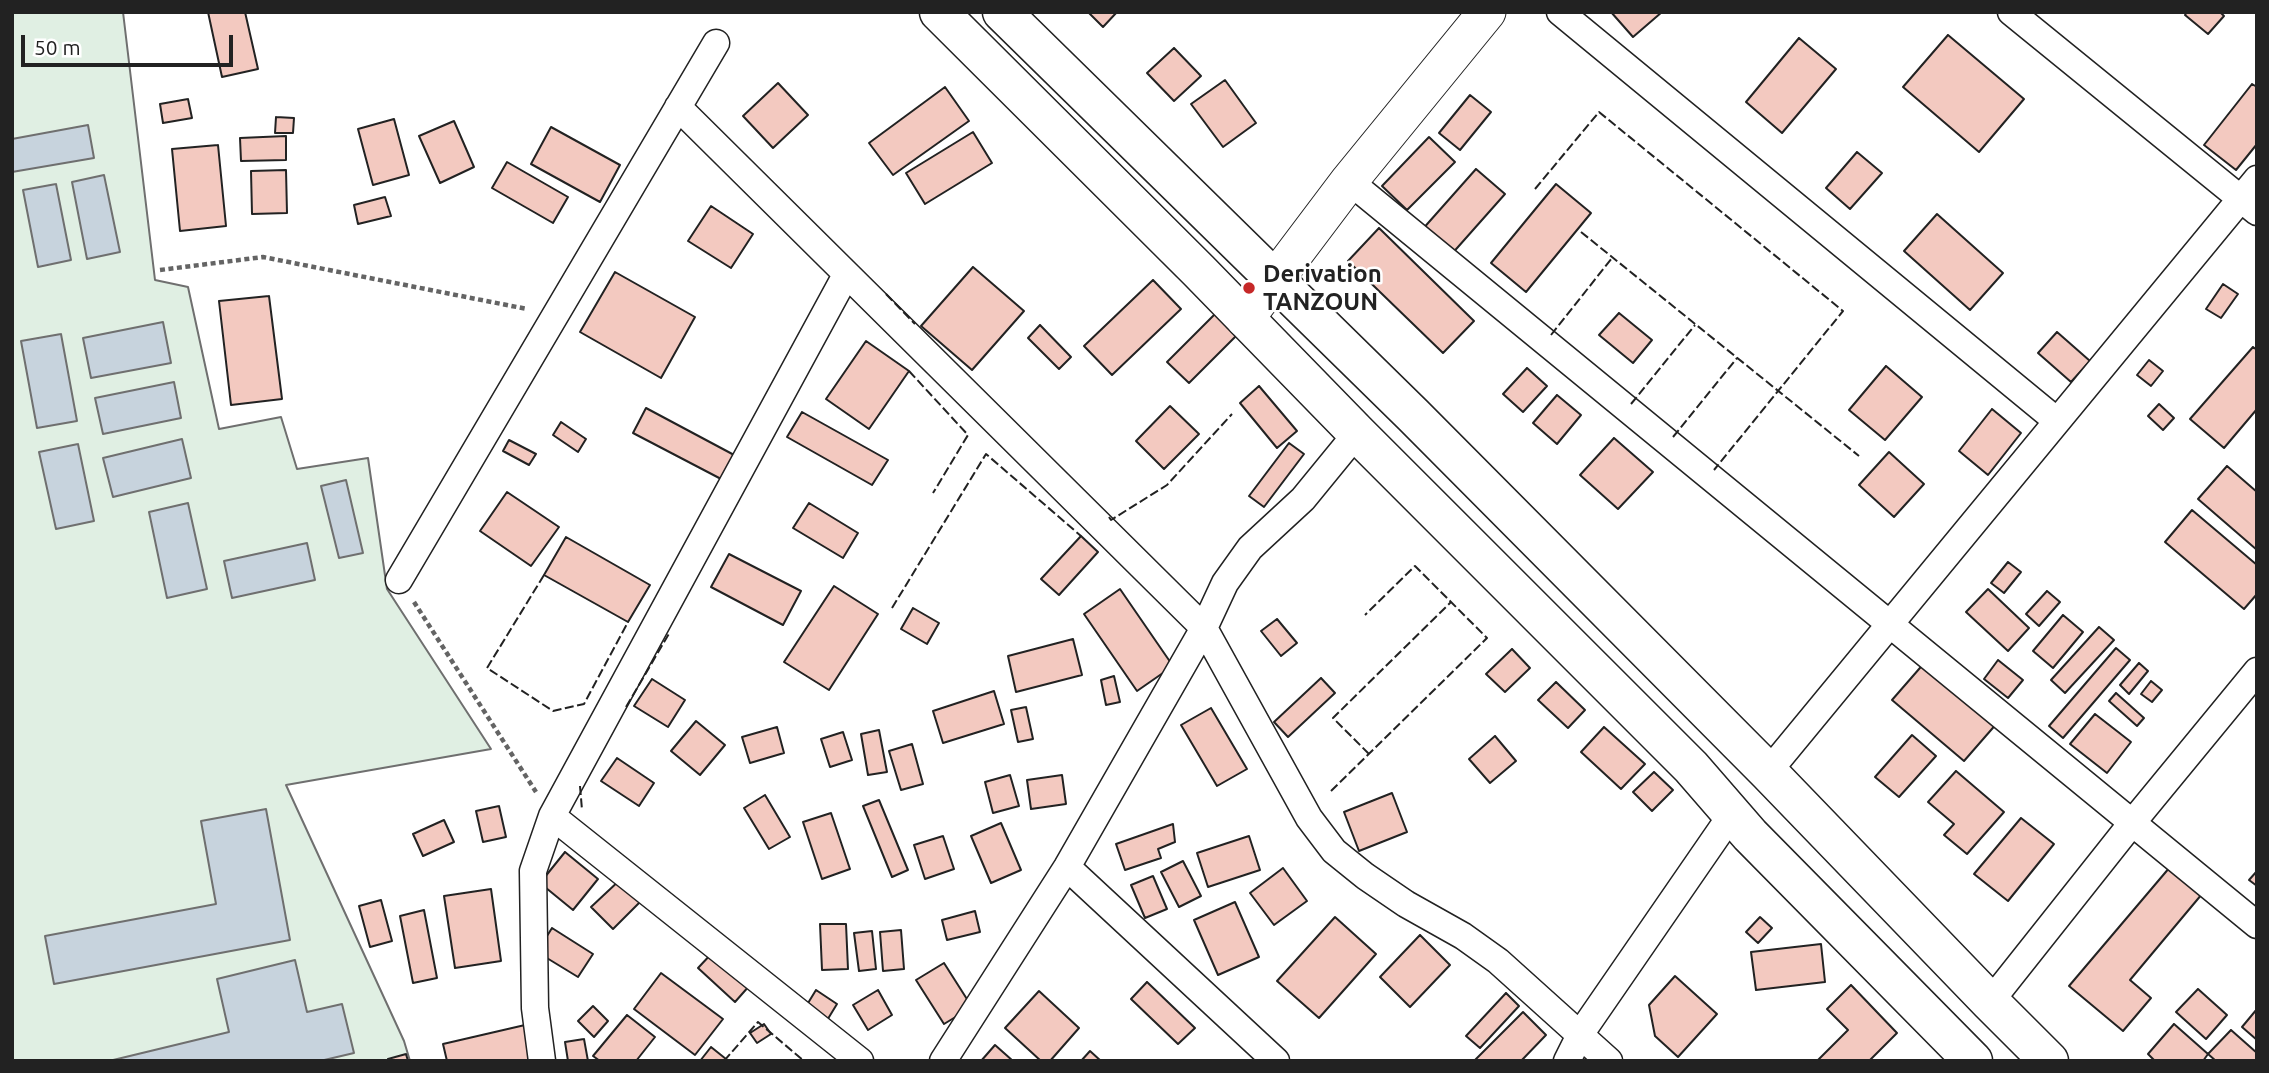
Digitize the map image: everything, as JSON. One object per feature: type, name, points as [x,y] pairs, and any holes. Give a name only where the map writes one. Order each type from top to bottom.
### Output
[{"type":"highway","points":[[939,12],[1691,767],[1732,814],[1973,1061]]},
{"type":"highway","points":[[1002,12],[1768,772],[2049,1061]]},
{"type":"street","points":[[1245,318],[1349,181],[1487,12]]},
{"type":"street","points":[[1560,12],[1633,75],[2057,421]]},
{"type":"street","points":[[1768,772],[2057,421],[2251,197],[2011,12]]},
{"type":"street","points":[[399,580],[716,43]]},
{"type":"street","points":[[678,107],[1204,628],[1309,818],[1334,851],[1406,904],[1463,936],[1498,961],[1609,1061]]},
{"type":"street","points":[[1349,181],[2257,925]]},
{"type":"street","points":[[542,1061],[535,1008],[533,871],[552,816],[846,275]]},
{"type":"street","points":[[943,1061],[1068,867],[1204,628],[1225,583],[1250,548],[1303,499],[1357,433]]},
{"type":"street","points":[[1990,1002],[2257,671]]},
{"type":"street","points":[[1567,1061],[1581,1033],[1732,814]]},
{"type":"street","points":[[552,816],[860,1061]]},
{"type":"street","points":[[1068,867],[1276,1061]]},
{"type":"path","points":[[160,270],[263,257],[555,315]]},
{"type":"path","points":[[399,580],[552,816]]},
{"type":"green space","points":[[12,12],[123,12],[155,280],[188,287],[219,429],[281,417],[297,469],[368,458],[387,589],[491,749],[286,785],[404,1041],[410,1061],[12,1061]]},
{"type":"shaded area","points":[[88,125],[94,158],[12,172],[12,139]]},
{"type":"shaded area","points":[[104,175],[120,252],[87,259],[72,182]]},
{"type":"shaded area","points":[[56,184],[71,260],[38,267],[23,190]]},
{"type":"shaded area","points":[[163,322],[171,363],[91,378],[83,338]]},
{"type":"shaded area","points":[[61,334],[77,421],[37,428],[21,341]]},
{"type":"shaded area","points":[[174,382],[181,418],[103,434],[95,398]]},
{"type":"shaded area","points":[[182,439],[191,478],[113,497],[103,458]]},
{"type":"shaded area","points":[[78,444],[94,521],[56,529],[39,452]]},
{"type":"shaded area","points":[[346,480],[363,553],[339,558],[321,486]]},
{"type":"shaded area","points":[[188,503],[207,589],[167,598],[149,512]]},
{"type":"shaded area","points":[[307,543],[315,580],[232,598],[224,561]]},
{"type":"shaded area","points":[[266,809],[290,940],[54,984],[45,936],[216,904],[201,821]]},
{"type":"shaded area","points":[[295,960],[307,1012],[342,1004],[354,1053],[320,1061],[109,1061],[229,1032],[217,979]]},
{"type":"building","points":[[208,12],[245,12],[258,69],[222,77]]},
{"type":"building","points":[[1088,12],[1117,12],[1103,27]]},
{"type":"building","points":[[1611,12],[1662,12],[1633,37]]},
{"type":"building","points":[[2187,12],[2220,12],[2224,16],[2208,34],[2185,15]]},
{"type":"building","points":[[1948,35],[2024,99],[1979,152],[1903,87]]},
{"type":"building","points":[[1799,38],[1836,69],[1782,133],[1746,102]]},
{"type":"building","points":[[1174,48],[1201,76],[1174,101],[1147,73]]},
{"type":"building","points":[[1225,80],[1256,123],[1223,147],[1191,104]]},
{"type":"building","points":[[778,83],[808,115],[773,148],[743,116]]},
{"type":"building","points":[[2252,84],[2257,87],[2257,144],[2236,170],[2204,145]]},
{"type":"building","points":[[945,87],[969,121],[893,175],[869,143]]},
{"type":"building","points":[[1470,95],[1491,112],[1460,150],[1439,133]]},
{"type":"building","points":[[188,99],[192,118],[163,123],[160,104]]},
{"type":"building","points":[[276,117],[294,118],[293,133],[275,133]]},
{"type":"building","points":[[394,119],[409,175],[373,185],[358,129]]},
{"type":"building","points":[[454,121],[474,167],[440,183],[419,136]]},
{"type":"building","points":[[551,127],[620,165],[600,202],[531,164]]},
{"type":"building","points":[[973,132],[992,163],[925,204],[906,173]]},
{"type":"building","points":[[286,136],[286,160],[241,161],[240,138]]},
{"type":"building","points":[[1429,137],[1455,162],[1407,210],[1382,186]]},
{"type":"building","points":[[218,145],[226,226],[180,231],[172,149]]},
{"type":"building","points":[[1857,152],[1882,173],[1850,209],[1826,188]]},
{"type":"building","points":[[507,162],[568,197],[553,223],[492,188]]},
{"type":"building","points":[[1476,169],[1505,194],[1450,256],[1421,231]]},
{"type":"building","points":[[286,170],[287,213],[252,214],[251,171]]},
{"type":"building","points":[[1556,184],[1591,213],[1526,292],[1491,263]]},
{"type":"building","points":[[385,197],[391,216],[358,224],[354,205]]},
{"type":"building","points":[[711,206],[753,234],[731,268],[688,241]]},
{"type":"building","points":[[1937,214],[2003,273],[1970,310],[1904,251]]},
{"type":"building","points":[[1379,228],[1474,321],[1443,353],[1348,261]]},
{"type":"building","points":[[973,267],[1024,311],[972,370],[921,326]]},
{"type":"building","points":[[615,272],[695,317],[661,378],[580,332]]},
{"type":"building","points":[[1153,280],[1181,309],[1112,375],[1084,346]]},
{"type":"building","points":[[2223,284],[2238,294],[2221,318],[2206,309]]},
{"type":"building","points":[[269,296],[282,399],[231,405],[219,301]]},
{"type":"building","points":[[1619,313],[1652,340],[1633,363],[1599,335]]},
{"type":"building","points":[[1215,314],[1237,335],[1189,383],[1167,362]]},
{"type":"building","points":[[1040,325],[1071,357],[1059,369],[1028,338]]},
{"type":"building","points":[[2057,332],[2090,361],[2071,382],[2038,353]]},
{"type":"building","points":[[866,341],[909,371],[869,429],[826,399]]},
{"type":"building","points":[[2253,347],[2257,350],[2257,409],[2224,448],[2190,419]]},
{"type":"building","points":[[2149,360],[2163,371],[2151,386],[2137,375]]},
{"type":"building","points":[[1886,366],[1922,397],[1885,440],[1849,410]]},
{"type":"building","points":[[1527,368],[1547,386],[1523,412],[1503,394]]},
{"type":"building","points":[[1259,386],[1297,431],[1277,448],[1240,403]]},
{"type":"building","points":[[1557,395],[1581,415],[1557,444],[1533,423]]},
{"type":"building","points":[[2159,404],[2174,418],[2163,430],[2148,416]]},
{"type":"building","points":[[1170,406],[1199,434],[1164,469],[1136,441]]},
{"type":"building","points":[[646,408],[736,456],[723,480],[633,433]]},
{"type":"building","points":[[1992,409],[2021,433],[1988,475],[1959,451]]},
{"type":"building","points":[[802,412],[888,460],[872,485],[787,437]]},
{"type":"building","points":[[561,422],[586,439],[578,452],[553,435]]},
{"type":"building","points":[[1614,438],[1653,472],[1618,509],[1580,475]]},
{"type":"building","points":[[509,440],[536,454],[529,465],[503,451]]},
{"type":"building","points":[[1289,443],[1304,454],[1264,507],[1249,496]]},
{"type":"building","points":[[1889,452],[1924,484],[1894,517],[1859,485]]},
{"type":"building","points":[[2227,466],[2257,492],[2257,550],[2198,499]]},
{"type":"building","points":[[507,492],[559,527],[531,566],[480,531]]},
{"type":"building","points":[[809,503],[858,533],[843,558],[793,528]]},
{"type":"building","points":[[2192,510],[2257,565],[2257,594],[2244,609],[2165,542]]},
{"type":"building","points":[[1081,536],[1098,552],[1059,595],[1041,579]]},
{"type":"building","points":[[566,537],[650,585],[628,622],[544,575]]},
{"type":"building","points":[[729,554],[801,591],[783,625],[711,587]]},
{"type":"building","points":[[2008,562],[2021,572],[2004,593],[1991,583]]},
{"type":"building","points":[[834,586],[878,614],[829,690],[784,662]]},
{"type":"building","points":[[1120,589],[1173,666],[1137,691],[1084,614]]},
{"type":"building","points":[[1988,589],[2029,628],[2008,651],[1966,612]]},
{"type":"building","points":[[2047,591],[2060,602],[2039,626],[2026,614]]},
{"type":"building","points":[[913,608],[939,623],[927,644],[901,629]]},
{"type":"building","points":[[2063,615],[2083,632],[2053,668],[2033,651]]},
{"type":"building","points":[[1277,619],[1297,643],[1281,656],[1261,631]]},
{"type":"building","points":[[2099,627],[2114,640],[2065,693],[2051,680]]},
{"type":"building","points":[[1073,639],[1082,675],[1016,692],[1008,656]]},
{"type":"building","points":[[2116,648],[2130,660],[2063,738],[2049,726]]},
{"type":"building","points":[[1512,649],[1530,668],[1505,692],[1486,674]]},
{"type":"building","points":[[1998,660],[2023,680],[2008,698],[1984,679]]},
{"type":"building","points":[[1926,661],[1998,722],[1964,761],[1892,700]]},
{"type":"building","points":[[2139,663],[2148,671],[2129,694],[2120,685]]},
{"type":"building","points":[[1114,676],[1120,702],[1106,705],[1101,680]]},
{"type":"building","points":[[1321,678],[1335,693],[1288,737],[1274,722]]},
{"type":"building","points":[[652,679],[685,700],[668,727],[634,706]]},
{"type":"building","points":[[2151,681],[2162,690],[2152,702],[2141,694]]},
{"type":"building","points":[[1556,682],[1585,710],[1568,728],[1538,700]]},
{"type":"building","points":[[994,691],[1004,724],[943,743],[933,711]]},
{"type":"building","points":[[2116,693],[2144,718],[2137,726],[2109,701]]},
{"type":"building","points":[[1026,707],[1033,739],[1018,742],[1011,710]]},
{"type":"building","points":[[1211,708],[1247,769],[1217,786],[1181,725]]},
{"type":"building","points":[[2095,714],[2131,742],[2107,773],[2070,744]]},
{"type":"building","points":[[696,721],[725,745],[700,775],[671,751]]},
{"type":"building","points":[[777,727],[784,753],[750,763],[742,737]]},
{"type":"building","points":[[1604,727],[1645,764],[1621,789],[1581,752]]},
{"type":"building","points":[[879,730],[887,772],[868,775],[861,734]]},
{"type":"building","points":[[843,732],[852,760],[830,767],[821,739]]},
{"type":"building","points":[[1912,735],[1936,756],[1899,797],[1875,777]]},
{"type":"building","points":[[1495,736],[1516,761],[1490,783],[1469,759]]},
{"type":"building","points":[[912,744],[923,784],[901,790],[889,751]]},
{"type":"building","points":[[617,758],[654,783],[639,806],[601,781]]},
{"type":"building","points":[[1956,771],[2004,812],[1967,854],[1944,835],[1954,824],[1928,802]]},
{"type":"building","points":[[1654,772],[1673,790],[1652,811],[1633,792]]},
{"type":"building","points":[[1010,775],[1019,806],[993,813],[985,782]]},
{"type":"building","points":[[1062,775],[1066,804],[1031,809],[1027,780]]},
{"type":"building","points":[[1392,793],[1407,832],[1359,851],[1344,812]]},
{"type":"building","points":[[765,795],[790,837],[769,849],[744,808]]},
{"type":"building","points":[[879,800],[908,870],[892,877],[863,806]]},
{"type":"building","points":[[499,806],[506,837],[483,842],[476,811]]},
{"type":"building","points":[[831,813],[850,869],[822,879],[803,822]]},
{"type":"building","points":[[2021,818],[2054,844],[2008,901],[1974,874]]},
{"type":"building","points":[[444,820],[454,842],[423,856],[413,834]]},
{"type":"building","points":[[1001,823],[1021,870],[991,883],[971,836]]},
{"type":"building","points":[[1173,824],[1175,842],[1158,849],[1161,858],[1125,870],[1116,844]]},
{"type":"building","points":[[943,836],[954,869],[925,879],[914,845]]},
{"type":"building","points":[[1249,836],[1260,870],[1208,887],[1197,853]]},
{"type":"building","points":[[565,852],[598,879],[573,910],[540,883]]},
{"type":"building","points":[[1183,861],[1201,896],[1179,907],[1161,872]]},
{"type":"building","points":[[2170,867],[2202,894],[2130,980],[2151,998],[2123,1031],[2069,986]]},
{"type":"building","points":[[1283,868],[1307,901],[1274,925],[1250,893]]},
{"type":"building","points":[[2257,871],[2257,886],[2249,880]]},
{"type":"building","points":[[1153,876],[1167,909],[1145,918],[1131,885]]},
{"type":"building","points":[[622,878],[643,899],[613,929],[591,907]]},
{"type":"building","points":[[491,889],[501,961],[455,968],[444,896]]},
{"type":"building","points":[[381,900],[392,941],[370,947],[359,906]]},
{"type":"building","points":[[1235,902],[1259,957],[1218,975],[1194,920]]},
{"type":"building","points":[[424,910],[437,978],[413,983],[400,916]]},
{"type":"building","points":[[975,911],[980,932],[947,940],[942,920]]},
{"type":"building","points":[[1335,917],[1376,954],[1319,1018],[1277,981]]},
{"type":"building","points":[[1760,917],[1772,928],[1758,943],[1746,932]]},
{"type":"building","points":[[820,924],[846,924],[848,969],[822,970]]},
{"type":"building","points":[[552,928],[593,954],[578,977],[537,952]]},
{"type":"building","points":[[901,930],[904,969],[883,971],[880,932]]},
{"type":"building","points":[[872,931],[876,969],[859,971],[854,933]]},
{"type":"building","points":[[1420,935],[1450,965],[1410,1007],[1380,977]]},
{"type":"building","points":[[1821,944],[1825,982],[1756,990],[1751,952]]},
{"type":"building","points":[[713,952],[750,985],[735,1002],[698,968]]},
{"type":"building","points":[[944,963],[972,1007],[944,1024],[916,980]]},
{"type":"building","points":[[661,973],[723,1019],[695,1055],[634,1009]]},
{"type":"building","points":[[1675,976],[1717,1014],[1678,1057],[1655,1036],[1649,1005]]},
{"type":"building","points":[[1147,982],[1195,1028],[1178,1044],[1131,999]]},
{"type":"building","points":[[1851,985],[1897,1033],[1869,1061],[1817,1061],[1848,1030],[1827,1009]]},
{"type":"building","points":[[2198,989],[2227,1015],[2206,1039],[2176,1012]]},
{"type":"building","points":[[816,990],[837,1004],[826,1022],[805,1008]]},
{"type":"building","points":[[878,990],[892,1015],[868,1030],[853,1005]]},
{"type":"building","points":[[1039,991],[1079,1028],[1050,1061],[1041,1061],[1005,1028]]},
{"type":"building","points":[[1506,993],[1519,1006],[1480,1048],[1466,1036]]},
{"type":"building","points":[[593,1006],[608,1021],[594,1037],[578,1021]]},
{"type":"building","points":[[2257,1009],[2257,1040],[2242,1027]]},
{"type":"building","points":[[1523,1012],[1546,1035],[1521,1061],[1474,1061]]},
{"type":"building","points":[[627,1015],[655,1037],[636,1061],[600,1061],[593,1056]]},
{"type":"building","points":[[764,1024],[771,1034],[757,1043],[750,1033]]},
{"type":"building","points":[[2174,1024],[2208,1054],[2203,1061],[2155,1061],[2148,1054]]},
{"type":"building","points":[[525,1025],[533,1061],[447,1061],[443,1044]]},
{"type":"building","points":[[2231,1030],[2257,1053],[2257,1061],[2216,1061],[2208,1054]]},
{"type":"building","points":[[584,1039],[588,1061],[568,1061],[565,1042]]},
{"type":"building","points":[[995,1045],[1013,1061],[981,1061]]},
{"type":"building","points":[[711,1047],[726,1059],[700,1061]]},
{"type":"building","points":[[1090,1051],[1101,1061],[1081,1061]]},
{"type":"building","points":[[406,1054],[408,1061],[388,1059]]},
{"type":"fence","points":[[1535,189],[1599,112],[1843,311],[1714,470]]},
{"type":"fence","points":[[1581,232],[1859,456]]},
{"type":"fence","points":[[1551,335],[1612,258]]},
{"type":"fence","points":[[886,294],[915,324]]},
{"type":"fence","points":[[1631,404],[1695,325]]},
{"type":"fence","points":[[1673,437],[1737,358]]},
{"type":"fence","points":[[909,371],[968,435],[933,493]]},
{"type":"fence","points":[[1109,517],[1111,520],[1167,485],[1232,414]]},
{"type":"fence","points":[[892,608],[986,454],[1081,536]]},
{"type":"fence","points":[[1331,791],[1487,638],[1415,566],[1365,615]]},
{"type":"fence","points":[[544,575],[487,668],[553,711],[584,704],[628,622]]},
{"type":"fence","points":[[1369,754],[1333,718],[1451,602]]},
{"type":"fence","points":[[626,707],[670,632]]},
{"type":"fence","points":[[580,786],[582,810]]},
{"type":"fence","points":[[724,1061],[758,1022],[804,1061]]},
{"type":"place","name":"Derivation TANZOUN","points":[[1249,288]]}]
